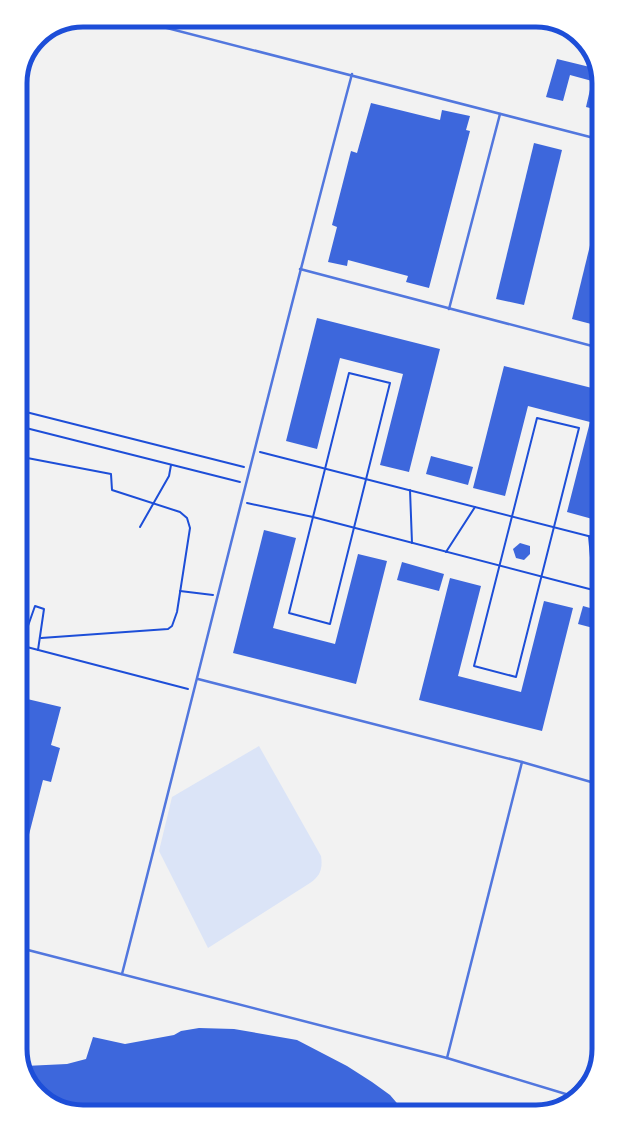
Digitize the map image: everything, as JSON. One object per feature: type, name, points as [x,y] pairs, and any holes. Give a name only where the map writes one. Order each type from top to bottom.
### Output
[{"type":"lane","points":[[164,27],[352,74],[592,137]]},
{"type":"lane","points":[[122,974],[198,679],[300,269],[352,74]]},
{"type":"lane","points":[[450,309],[500,114]]},
{"type":"lane","points":[[300,269],[592,346]]},
{"type":"lane","points":[[198,679],[522,762],[592,782]]},
{"type":"lane","points":[[447,1058],[522,762]]},
{"type":"lane","points":[[27,950],[447,1058],[568,1095]]},
{"type":"lane","points":[[571,1092],[584,1077]]},
{"type":"path","points":[[349,373],[390,383],[330,624],[289,613],[325,469],[349,373]]},
{"type":"path","points":[[27,412],[250,469]]},
{"type":"path","points":[[537,418],[579,428],[516,677],[474,666],[512,516],[537,418]]},
{"type":"path","points":[[27,428],[246,483]]},
{"type":"path","points":[[254,451],[592,537]]},
{"type":"path","points":[[27,458],[111,474],[112,490],[180,512],[190,523],[180,591],[172,626],[168,629],[40,638]]},
{"type":"path","points":[[140,527],[169,476],[171,465]]},
{"type":"path","points":[[410,490],[412,543]]},
{"type":"path","points":[[242,502],[313,517],[592,590]]},
{"type":"path","points":[[446,552],[475,507]]},
{"type":"path","points":[[589,536],[592,564]]},
{"type":"path","points":[[180,591],[202,593],[218,597]]},
{"type":"path","points":[[27,625],[35,606],[44,609],[38,650]]},
{"type":"path","points":[[27,647],[195,690]]},
{"type":"shaded area","points":[[259,746],[321,856],[322,865],[316,878],[310,883],[208,948],[159,851],[172,797]]},
{"type":"building","points":[[557,59],[589,67],[592,81],[570,75],[563,101],[546,97]]},
{"type":"building","points":[[592,82],[592,108],[586,107]]},
{"type":"building","points":[[371,103],[440,120],[442,110],[470,116],[466,130],[470,131],[429,288],[406,282],[408,276],[348,260],[347,266],[328,262],[337,227],[332,225],[351,151],[357,153]]},
{"type":"building","points":[[534,143],[562,150],[524,305],[496,299]]},
{"type":"building","points":[[592,237],[592,324],[572,319]]},
{"type":"building","points":[[317,318],[440,349],[409,472],[380,465],[403,374],[340,358],[317,449],[286,441]]},
{"type":"building","points":[[504,366],[592,388],[592,519],[567,512],[590,422],[528,406],[505,496],[473,488]]},
{"type":"building","points":[[431,456],[473,467],[468,485],[426,474]]},
{"type":"building","points":[[264,530],[296,538],[273,628],[335,644],[358,554],[387,561],[356,684],[233,653]]},
{"type":"building","points":[[520,543],[530,546],[530,554],[524,560],[516,558],[513,549]]},
{"type":"building","points":[[402,562],[444,574],[439,591],[397,580]]},
{"type":"building","points":[[450,578],[481,586],[458,676],[521,692],[544,601],[573,608],[542,731],[419,700]]},
{"type":"building","points":[[583,606],[592,609],[592,628],[578,624]]},
{"type":"building","points":[[27,699],[61,707],[51,745],[60,748],[51,782],[43,780],[27,842]]},
{"type":"building","points":[[199,1028],[234,1029],[297,1040],[347,1066],[390,1095],[399,1105],[80,1105],[65,1102],[46,1091],[35,1077],[30,1066],[67,1064],[86,1059],[93,1037],[125,1044],[174,1035],[181,1031]]}]
